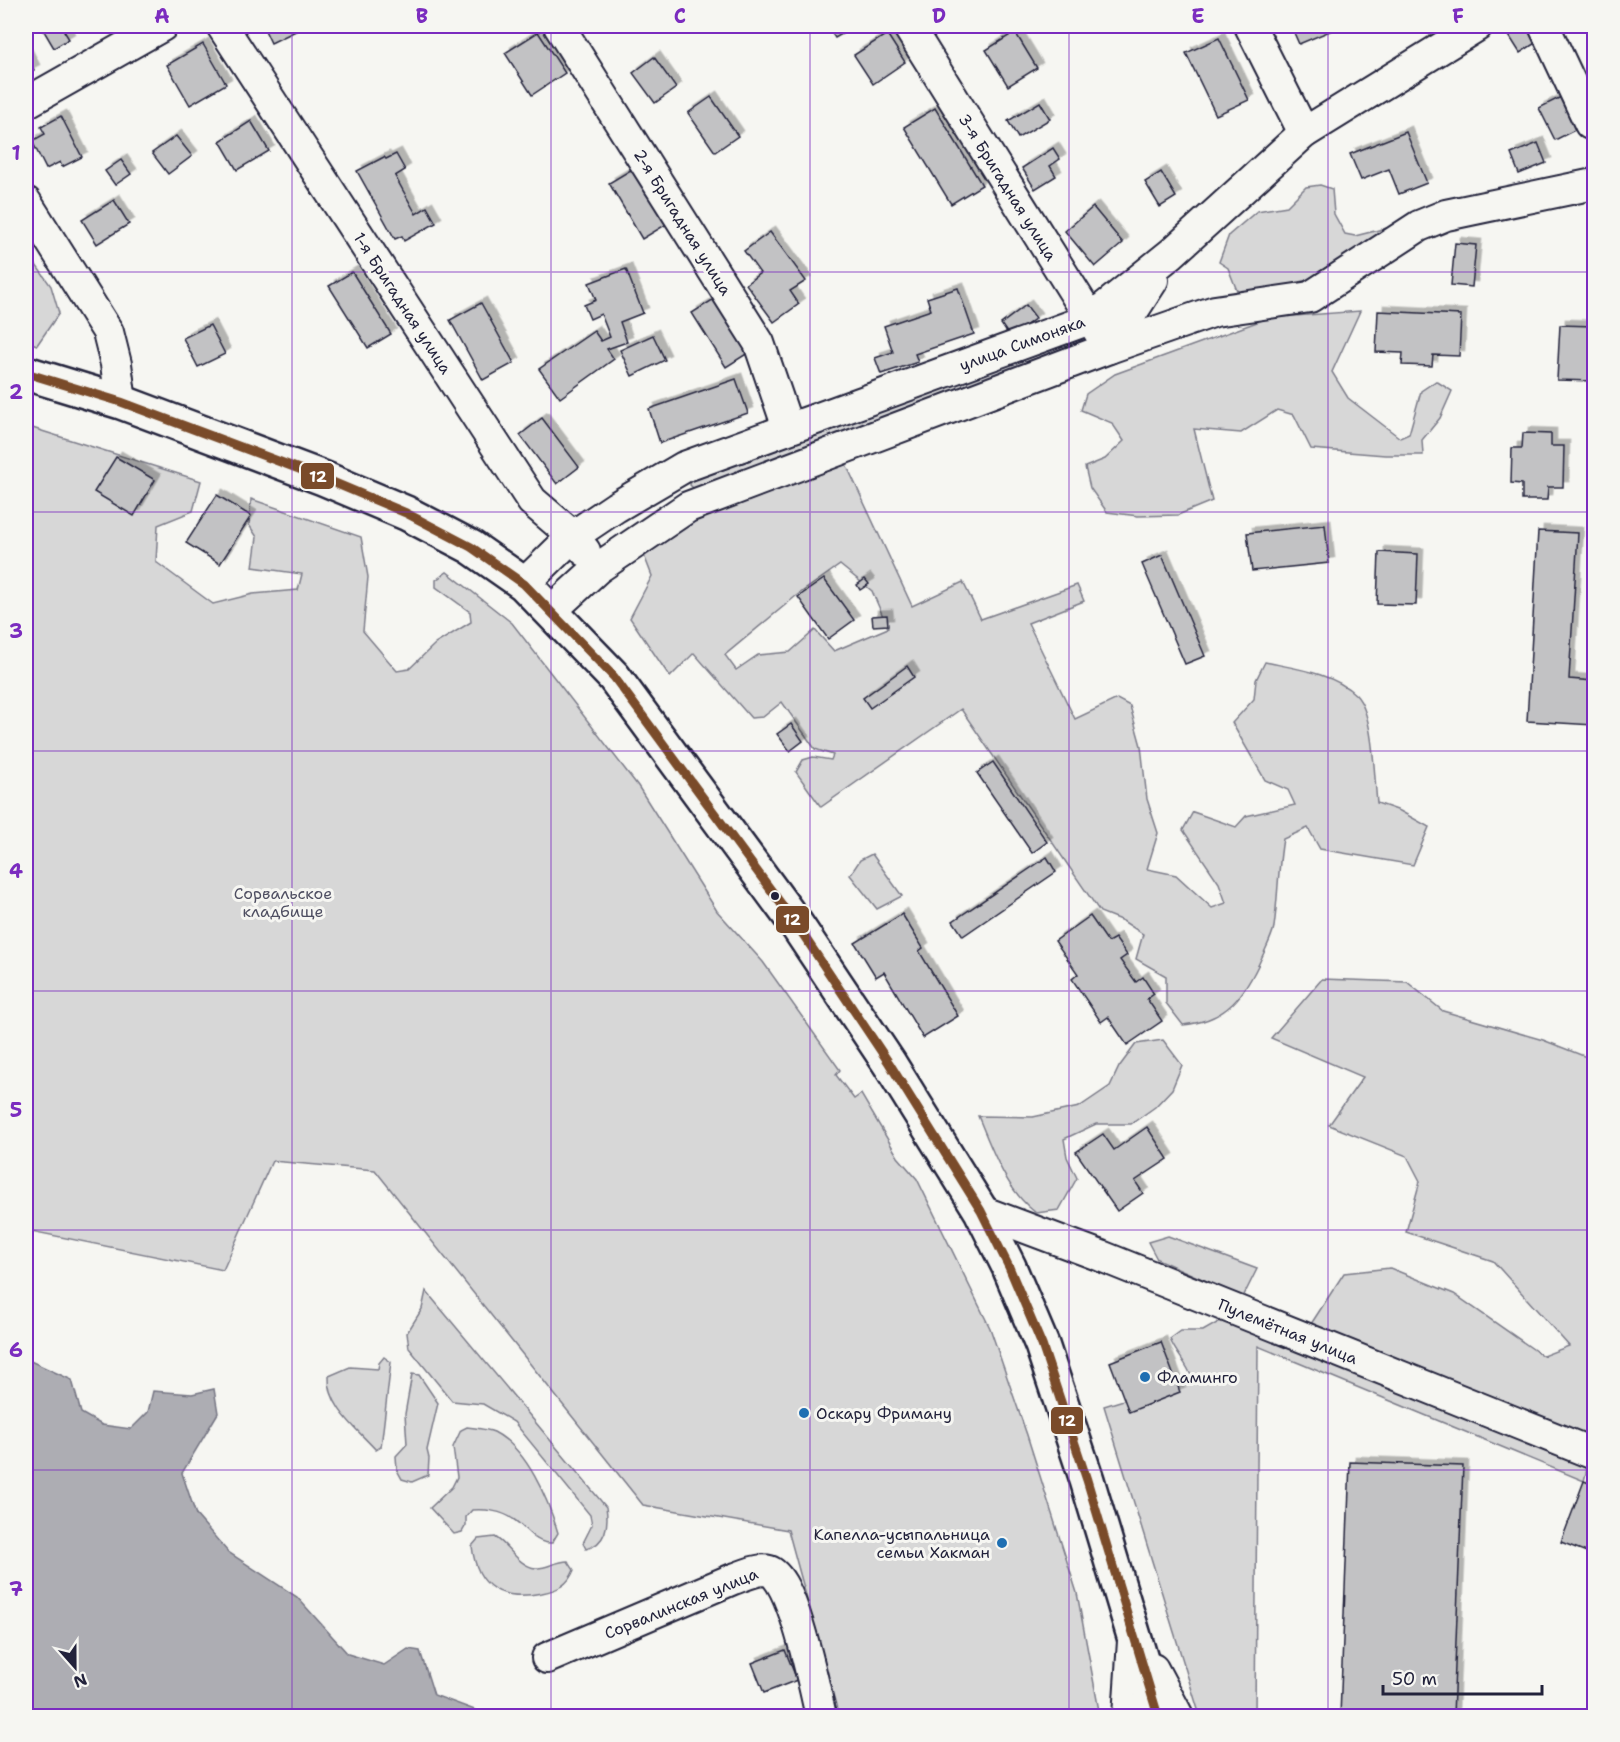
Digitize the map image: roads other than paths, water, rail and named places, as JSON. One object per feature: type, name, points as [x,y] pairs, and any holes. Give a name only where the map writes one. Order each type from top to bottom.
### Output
[{"type":"main road","points":[[26,373],[121,402],[323,478],[406,513],[471,547],[524,584],[614,677],[790,915],[895,1072],[981,1211],[1010,1267],[1042,1345],[1134,1632],[1158,1716]]},
{"type":"street","points":[[26,103],[162,26]]},
{"type":"street","name":"1-я Бригадная улица","points":[[222,26],[532,501],[573,536],[598,568]]},
{"type":"street","name":"2-я Бригадная улица","points":[[559,26],[759,343],[788,428]]},
{"type":"street","name":"3-я Бригадная улица","points":[[908,26],[1109,348]]},
{"type":"street","points":[[1250,26],[1304,133]]},
{"type":"street","name":"улица Симоняка","points":[[524,584],[573,536],[616,507],[684,467],[1090,319],[1172,254],[1304,133],[1477,26]]},
{"type":"street","points":[[1544,26],[1590,124]]},
{"type":"street","points":[[551,611],[598,568],[688,507],[1109,348],[1215,311],[1310,297],[1419,226],[1446,215],[1594,184]]},
{"type":"street","points":[[26,202],[108,332],[116,364],[121,402]]},
{"type":"street","points":[[1109,348],[1128,316],[1172,254]]},
{"type":"street","points":[[1090,319],[1128,316],[1198,317]]},
{"type":"street","name":"Пулемётная улица","points":[[981,1211],[1112,1260],[1594,1454]]},
{"type":"street","name":"Сорвалинская улица","points":[[547,1658],[733,1579],[761,1570],[769,1571],[776,1574],[782,1583],[798,1621],[821,1716]]},
{"type":"street","points":[[1128,1716],[1134,1632]]},
{"type":"street","points":[[1134,1632],[1178,1716]]},
{"type":"place","name":"Фламинго","points":[[1145,1377]]},
{"type":"place","name":"Оскару Фриману","points":[[804,1413]]},
{"type":"place","name":"Капелла-усыпальница семьи Хакман","points":[[1002,1543]]},
{"type":"park label","name":"Сорвальское кладбище","points":[[283,902]]}]
